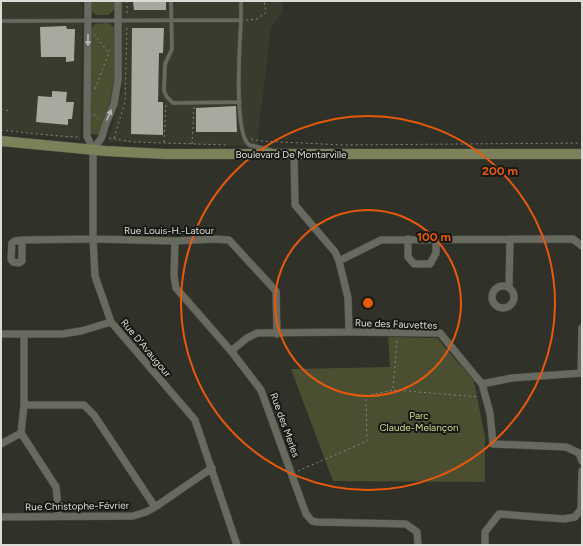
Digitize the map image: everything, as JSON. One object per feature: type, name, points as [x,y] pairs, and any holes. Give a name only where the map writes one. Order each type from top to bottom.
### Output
[{"type":"street","name":"Rue D'Avaugour","points":[[88,1],[87,136],[92,150],[95,276],[111,322],[195,420],[212,468],[235,544]]},
{"type":"street","points":[[92,150],[102,137],[114,104],[118,80],[118,1]]},
{"type":"street","name":"Boulevard De Montarville","points":[[1,140],[92,150],[165,154],[582,154]]},
{"type":"street","points":[[289,153],[295,205],[335,252],[339,261],[348,298],[349,332]]},
{"type":"street","points":[[408,239],[408,257],[414,264],[430,264],[436,253],[436,239]]},
{"type":"street","points":[[509,287],[510,239]]},
{"type":"street","points":[[339,261],[381,240],[573,239],[582,246]]},
{"type":"street","name":"Rue Louis-H.-Latour","points":[[22,240],[229,240],[276,292],[277,334]]},
{"type":"street","name":"Rue des Merles","points":[[175,241],[174,276],[176,288],[231,351],[261,390],[306,514],[312,521],[324,523],[406,524],[418,532],[418,545]]},
{"type":"street","points":[[1,334],[62,334],[81,331],[111,322]]},
{"type":"street","points":[[482,384],[512,378],[581,373],[582,328]]},
{"type":"street","name":"Rue des Fauvettes","points":[[231,351],[256,333],[440,333],[482,384],[490,413],[492,444],[566,447],[579,453],[582,461]]},
{"type":"street","points":[[24,334],[24,405],[21,433],[56,487],[59,516]]},
{"type":"street","points":[[24,405],[84,405],[94,415],[155,507]]},
{"type":"street","points":[[1,444],[21,433]]},
{"type":"street","name":"Rue Christophe-Février","points":[[1,517],[133,516],[146,512],[155,507],[212,468]]},
{"type":"street","points":[[485,545],[485,532],[499,514],[564,519],[575,517],[581,509],[582,471]]},
{"type":"lane","points":[[171,1],[171,51],[165,64],[164,90],[167,97],[173,103],[240,102]]},
{"type":"lane","points":[[241,1],[240,102],[242,132],[246,143],[252,146],[289,153]]},
{"type":"lane","points":[[1,21],[88,24],[118,21],[241,20]]},
{"type":"path","points":[[241,20],[257,19],[266,12],[264,1]]},
{"type":"path","points":[[88,24],[108,52]]},
{"type":"path","points":[[93,94],[111,45]]},
{"type":"path","points":[[164,143],[167,97]]},
{"type":"path","points":[[192,144],[194,103]]},
{"type":"path","points":[[88,107],[105,126]]},
{"type":"path","points":[[1,110],[10,111]]},
{"type":"path","points":[[1,130],[36,135],[47,134],[81,137]]},
{"type":"path","name":"Boulevard De Montarville","points":[[108,138],[132,142],[228,145]]},
{"type":"path","name":"Boulevard De Montarville","points":[[249,140],[343,145],[582,143]]},
{"type":"path","points":[[393,390],[397,333]]},
{"type":"path","points":[[292,474],[367,441],[366,396],[393,390],[486,397]]},
{"type":"shaded area","points":[[1,1],[83,1],[80,140],[1,129]]},
{"type":"shaded area","points":[[122,1],[282,1],[282,13],[271,28],[257,146],[108,142],[122,88]]},
{"type":"green space","points":[[90,1],[115,1],[114,10],[108,15],[96,15],[91,10]]},
{"type":"green space","points":[[108,23],[113,26],[116,31],[115,77],[109,105],[99,135],[91,134],[91,29],[95,24]]},
{"type":"green space","name":"Parc Claude-Melançon","points":[[388,337],[437,338],[474,381],[485,437],[485,482],[333,481],[291,369],[390,367]]},
{"type":"building","points":[[133,1],[166,1],[166,10],[134,10]]},
{"type":"building","points":[[66,26],[67,29],[75,29],[74,61],[66,62],[66,57],[41,57],[40,27]]},
{"type":"building","points":[[132,28],[164,28],[163,53],[159,53],[158,102],[163,102],[163,135],[131,134]]},
{"type":"building","points":[[52,91],[67,92],[66,102],[74,102],[72,119],[68,119],[68,125],[36,122],[38,96],[52,97]]},
{"type":"building","points":[[236,106],[237,132],[196,132],[196,108]]}]
